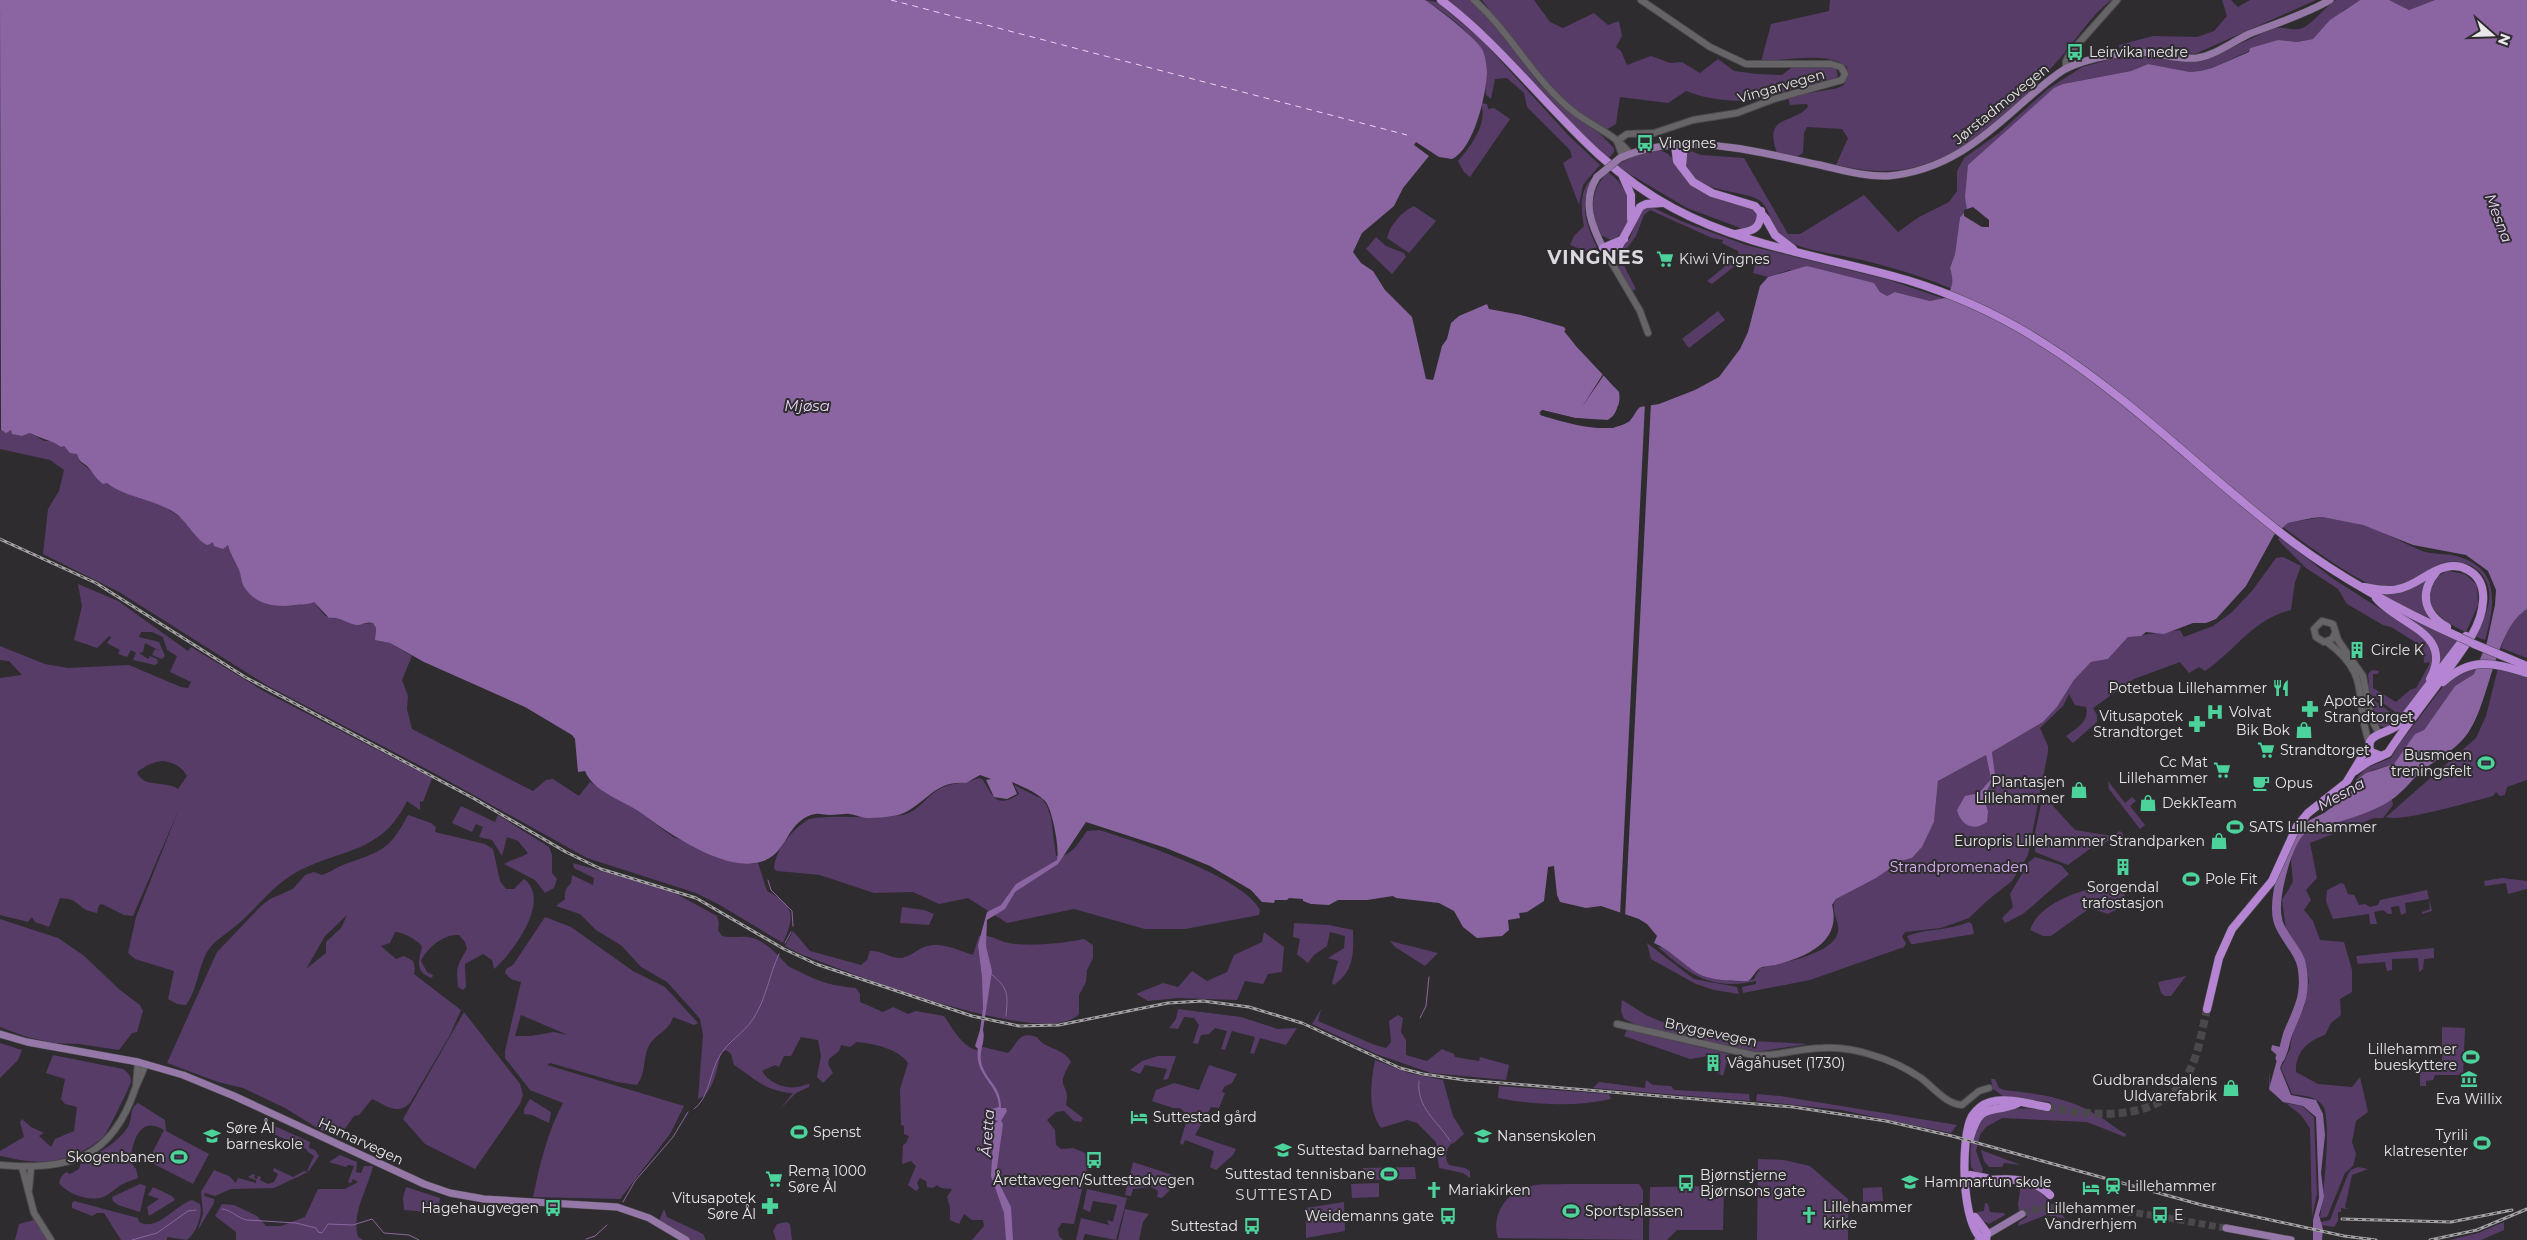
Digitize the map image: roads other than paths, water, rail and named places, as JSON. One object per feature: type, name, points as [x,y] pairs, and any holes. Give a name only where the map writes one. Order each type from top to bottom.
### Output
[{"type":"highway","points":[[1441,0],[1483,35],[1574,133],[1623,176],[1664,204],[1694,219],[1734,234],[1894,276],[1937,290],[1995,315],[2062,355],[2124,402],[2283,535],[2316,559],[2371,593],[2452,634],[2527,666]]},
{"type":"highway","points":[[1682,167],[1684,144]]},
{"type":"highway","points":[[1675,145],[1677,160],[1690,178],[1704,189],[1750,203],[1760,211],[1775,235],[1797,252]]},
{"type":"highway","points":[[1623,176],[1631,195],[1631,223]]},
{"type":"highway","points":[[1604,251],[1620,246],[1631,223],[1643,205],[1664,204]]},
{"type":"highway","points":[[1734,234],[1752,231],[1757,228],[1761,220],[1760,211]]},
{"type":"highway","points":[[2355,771],[2368,762],[2388,753],[2391,746],[2436,689],[2472,635],[2479,617],[2484,593],[2475,575],[2458,566],[2438,570],[2399,589],[2383,590],[2359,586]]},
{"type":"highway","points":[[2438,570],[2426,586],[2425,601],[2433,616],[2448,627],[2452,634]]},
{"type":"highway","points":[[2371,593],[2386,608],[2424,634],[2432,644],[2437,655],[2436,663],[2424,691]]},
{"type":"highway","points":[[2207,1009],[2219,958],[2227,937],[2237,921],[2272,881],[2293,832],[2304,817],[2342,788],[2355,771],[2369,743],[2380,734],[2398,726],[2479,617]]},
{"type":"highway","points":[[2436,689],[2454,673],[2469,665],[2484,663],[2527,673]]},
{"type":"highway","points":[[2380,734],[2388,738],[2391,746]]},
{"type":"highway","points":[[2369,743],[2371,752],[2381,756]]},
{"type":"highway","points":[[1984,1239],[1968,1212],[1968,1179],[1964,1143],[1972,1117],[1978,1109],[1990,1102],[2010,1101],[2047,1107]]},
{"type":"highway","points":[[1968,1179],[2032,1183],[2050,1195]]},
{"type":"main road","name":"Jørstadmovegen","points":[[1624,156],[1651,147],[1684,144],[1761,153],[1867,175],[1899,174],[1939,163],[1970,148],[2046,82],[2066,69],[2131,52],[2186,58],[2207,56],[2249,35],[2307,13],[2330,0]]},
{"type":"main road","points":[[1604,251],[1594,231],[1589,209],[1590,194],[1597,177],[1624,156]]},
{"type":"main road","name":"Hamarvegen","points":[[0,1034],[27,1042],[142,1063],[210,1086],[437,1189],[489,1200],[614,1206],[648,1218],[686,1240]]},
{"type":"main road","points":[[2022,1215],[1984,1239],[2010,1220],[2022,1215]]},
{"type":"main road","points":[[2226,1228],[2291,1240]]},
{"type":"street","points":[[1474,0],[1491,16],[1548,89],[1572,111],[1617,142],[1624,156]]},
{"type":"street","name":"Vingarvegen","points":[[1617,142],[1627,134],[1654,133],[1693,120],[1737,113],[1807,89],[1836,83],[1842,80],[1844,74],[1841,67],[1831,64],[1767,65],[1746,64],[1736,61],[1710,47],[1641,0]]},
{"type":"street","points":[[2066,69],[2066,61],[2070,53],[2117,0]]},
{"type":"street","points":[[1604,251],[1640,311],[1648,332]]},
{"type":"street","points":[[2369,743],[2364,723],[2358,677],[2344,657],[2327,642],[2316,637],[2314,632],[2317,624],[2325,620],[2330,622],[2363,676],[2371,718],[2380,734]]},
{"type":"street","points":[[2327,642],[2335,633]]},
{"type":"street","name":"Bryggevegen","points":[[1617,1024],[1753,1055],[1769,1056],[1822,1048],[1850,1049],[1900,1066],[1920,1078],[1950,1103],[1956,1105],[1963,1104],[1982,1089],[1990,1088]]},
{"type":"street","points":[[0,1165],[31,1168],[68,1162],[102,1144],[121,1123],[136,1087],[142,1063]]},
{"type":"street","points":[[22,1167],[34,1213],[51,1240]]},
{"type":"street","points":[[28,1195],[31,1168]]},
{"type":"water","name":"Mjøsa","points":[[0,0],[1425,0],[1466,32],[1483,51],[1487,73],[1481,107],[1467,144],[1452,159],[1439,157],[1416,142],[1414,145],[1429,156],[1403,188],[1394,206],[1362,233],[1353,252],[1361,263],[1373,271],[1385,290],[1412,317],[1426,379],[1433,380],[1442,346],[1447,339],[1451,323],[1459,316],[1487,304],[1489,309],[1521,315],[1564,327],[1576,346],[1619,392],[1618,407],[1609,420],[1575,418],[1542,410],[1540,415],[1585,426],[1609,428],[1628,422],[1640,407],[1659,404],[1695,390],[1719,377],[1740,349],[1748,332],[1760,286],[1768,277],[1807,266],[1874,283],[1880,292],[1887,296],[1895,292],[1930,301],[1945,298],[1952,284],[1950,268],[1955,254],[1960,217],[1967,210],[1965,197],[1968,165],[2054,88],[2063,84],[2131,71],[2148,64],[2190,72],[2200,71],[2212,68],[2249,52],[2250,48],[2278,40],[2297,42],[2313,39],[2330,20],[2360,0],[2389,0],[2409,10],[2435,0],[2527,0],[2527,609],[2516,619],[2507,632],[2476,720],[2464,739],[2448,753],[2424,769],[2398,795],[2385,804],[2364,814],[2309,831],[2306,828],[2308,821],[2324,813],[2350,794],[2356,780],[2366,773],[2394,764],[2415,734],[2424,730],[2455,686],[2474,674],[2487,642],[2495,605],[2496,590],[2488,571],[2466,555],[2413,545],[2363,525],[2322,517],[2288,523],[2274,535],[2246,586],[2216,619],[2206,623],[2193,623],[2164,634],[2146,632],[2141,636],[2128,637],[2108,659],[2091,662],[2074,680],[2057,707],[2043,722],[1992,752],[1995,774],[1984,797],[1988,811],[1987,822],[1972,827],[1961,820],[1957,810],[1965,796],[1979,793],[1991,779],[1986,755],[1938,781],[1934,822],[1922,847],[1912,858],[1901,861],[1876,878],[1836,899],[1832,905],[1834,918],[1832,929],[1819,946],[1798,958],[1760,968],[1748,981],[1720,980],[1699,974],[1654,943],[1657,936],[1647,924],[1639,919],[1601,906],[1586,908],[1560,902],[1557,895],[1554,866],[1548,867],[1544,901],[1527,912],[1519,913],[1520,918],[1508,920],[1509,930],[1502,936],[1477,938],[1463,927],[1454,911],[1439,903],[1396,898],[1393,896],[1367,900],[1338,900],[1329,905],[1311,904],[1303,901],[1303,899],[1289,898],[1287,900],[1275,900],[1274,903],[1262,902],[1251,890],[1210,866],[1166,848],[1086,822],[1058,864],[1015,892],[1005,909],[987,920],[986,946],[992,971],[983,1030],[984,1038],[981,1061],[985,1073],[998,1093],[1001,1108],[1006,1108],[1007,1111],[1001,1121],[1003,1124],[997,1168],[999,1183],[1011,1207],[1013,1240],[1006,1240],[1004,1213],[991,1176],[994,1124],[998,1121],[995,1120],[992,1109],[999,1107],[998,1099],[983,1073],[978,1058],[978,1049],[975,1046],[980,1030],[983,1008],[978,945],[987,912],[1001,905],[1016,884],[1057,860],[1055,829],[1045,801],[1034,792],[1012,782],[1017,794],[1007,799],[994,797],[986,780],[991,779],[980,775],[966,783],[955,783],[939,788],[913,808],[896,815],[867,818],[848,814],[817,814],[807,817],[796,825],[776,853],[762,862],[745,864],[726,860],[687,844],[634,808],[601,790],[585,771],[578,772],[575,739],[572,735],[525,707],[424,662],[390,643],[375,640],[376,628],[373,623],[368,622],[357,625],[336,618],[329,618],[314,602],[280,606],[265,603],[253,597],[243,585],[239,570],[228,545],[223,549],[214,546],[213,542],[208,545],[196,536],[179,516],[167,508],[123,492],[107,483],[103,484],[80,460],[77,454],[70,453],[64,446],[61,447],[30,433],[22,436],[12,434],[11,430],[6,433],[1,430]]},
{"type":"water","points":[[2272,1045],[2288,1049],[2280,1068],[2291,1095],[2316,1100],[2323,1114],[2325,1135],[2321,1173],[2324,1197],[2319,1215],[2323,1229],[2322,1240],[2313,1240],[2313,1220],[2319,1198],[2316,1117],[2303,1106],[2283,1102],[2269,1089],[2278,1056],[2271,1050]]},
{"type":"waterway","name":"Mesna","points":[[2280,1058],[2301,1002],[2303,977],[2301,961],[2280,927],[2277,901],[2281,876],[2289,851],[2299,833],[2315,823]]},
{"type":"waterway","points":[[768,880],[771,890],[792,911],[793,926]]},
{"type":"waterway","points":[[785,943],[791,932]]},
{"type":"waterway","points":[[694,1109],[703,1099],[722,1052],[749,1024],[757,1012],[779,954]]},
{"type":"waterway","name":"Åretta","points":[[991,974],[1006,992],[1006,1016]]},
{"type":"waterway","points":[[1420,1018],[1426,1006],[1429,977]]},
{"type":"waterway","points":[[1419,1081],[1419,1091],[1424,1107],[1450,1141]]},
{"type":"waterway","points":[[623,1202],[635,1181],[673,1137],[688,1112]]},
{"type":"waterway","points":[[222,1209],[247,1220],[296,1223],[316,1228],[318,1232],[322,1233],[328,1224],[353,1225],[372,1219],[384,1233],[409,1235],[419,1240]]},
{"type":"waterway","points":[[132,1240],[157,1233],[188,1211],[196,1210]]},
{"type":"waterway","points":[[586,1239],[595,1236],[607,1225]]},
{"type":"tunnel","points":[[2047,1107],[2106,1114],[2145,1108],[2162,1100],[2177,1089],[2189,1072],[2198,1049],[2207,1009]]},
{"type":"tunnel","points":[[2022,1214],[2040,1209],[2064,1207],[2092,1208],[2151,1215],[2226,1228]]},
{"type":"railway","points":[[0,539],[96,583],[245,677],[473,798],[566,852],[601,869],[696,898],[784,949],[816,964],[972,1016],[1019,1026],[1059,1025],[1168,1003],[1203,1001],[1249,1007],[1302,1023],[1400,1068],[1423,1074],[1465,1080],[1793,1107],[1886,1121],[1952,1136],[2202,1205],[2344,1236],[2376,1240]]},
{"type":"railway","points":[[2430,1240],[2477,1230],[2527,1209]]},
{"type":"railway","points":[[2342,1219],[2451,1222],[2512,1210]]},
{"type":"place","name":"Leirvika nedre","points":[[2075,52]]},
{"type":"place","name":"Vingnes","points":[[1645,143]]},
{"type":"place","name":"Kiwi Vingnes","points":[[1665,259]]},
{"type":"place","name":"Circle K","points":[[2357,650]]},
{"type":"place","name":"Potetbua Lillehammer","points":[[2281,688]]},
{"type":"place","name":"Apotek 1 Strandtorget","points":[[2310,709]]},
{"type":"place","name":"Volvat","points":[[2215,712]]},
{"type":"place","name":"Vitusapotek Strandtorget","points":[[2197,724]]},
{"type":"place","name":"Bik Bok","points":[[2304,730]]},
{"type":"place","name":"Strandtorget","points":[[2266,750]]},
{"type":"place","name":"Busmoen treningsfelt","points":[[2486,763]]},
{"type":"place","name":"Cc Mat Lillehammer","points":[[2222,770]]},
{"type":"place","name":"Opus","points":[[2261,783]]},
{"type":"place","name":"Plantasjen Lillehammer","points":[[2079,790]]},
{"type":"place","name":"DekkTeam","points":[[2148,803]]},
{"type":"place","name":"SATS Lillehammer","points":[[2235,827]]},
{"type":"place","name":"Europris Lillehammer Strandparken","points":[[2219,841]]},
{"type":"place","name":"Sorgendal trafostasjon","points":[[2123,867]]},
{"type":"place","name":"Pole Fit","points":[[2191,879]]},
{"type":"place","name":"Lillehammer bueskyttere","points":[[2471,1057]]},
{"type":"place","name":"Vågåhuset (1730)","points":[[1713,1063]]},
{"type":"place","name":"Eva Willix","points":[[2469,1079]]},
{"type":"place","name":"Gudbrandsdalens Uldvarefabrik","points":[[2231,1088]]},
{"type":"place","name":"Suttestad gård","points":[[1139,1117]]},
{"type":"place","name":"Spenst","points":[[799,1132]]},
{"type":"place","name":"Søre Ål barneskole","points":[[212,1136]]},
{"type":"place","name":"Nansenskolen","points":[[1483,1136]]},
{"type":"place","name":"Tyrili klatresenter","points":[[2482,1143]]},
{"type":"place","name":"Suttestad barnehage","points":[[1283,1150]]},
{"type":"place","name":"Skogenbanen","points":[[179,1157]]},
{"type":"place","name":"Årettavegen/Suttestadvegen","points":[[1094,1160]]},
{"type":"place","name":"Suttestad tennisbane","points":[[1389,1174]]},
{"type":"place","name":"Rema 1000 Søre Ål","points":[[774,1179]]},
{"type":"place","name":"Hammartun skole","points":[[1910,1182]]},
{"type":"place","name":"Bjørnstjerne Bjørnsons gate","points":[[1686,1183]]},
{"type":"place","name":"Lillehammer","points":[[2113,1186]]},
{"type":"place","name":"Lillehammer Vandrerhjem","points":[[2091,1188]]},
{"type":"place","name":"Mariakirken","points":[[1434,1190]]},
{"type":"place","name":"Vitusapotek Søre Ål","points":[[770,1206]]},
{"type":"place","name":"Hagehaugvegen","points":[[553,1208]]},
{"type":"place","name":"Sportsplassen","points":[[1571,1211]]},
{"type":"place","name":"Lillehammer kirke","points":[[1809,1215]]},
{"type":"place","name":"E","points":[[2160,1215]]},
{"type":"place","name":"Weidemanns gate","points":[[1448,1216]]},
{"type":"place","name":"Suttestad","points":[[1252,1226]]},
{"type":"district","name":"VINGNES","points":[[1596,257]]},
{"type":"district","name":"SUTTESTAD","points":[[1284,1194]]},
{"type":"park label","name":"Strandpromenaden","points":[[1959,867]]}]
